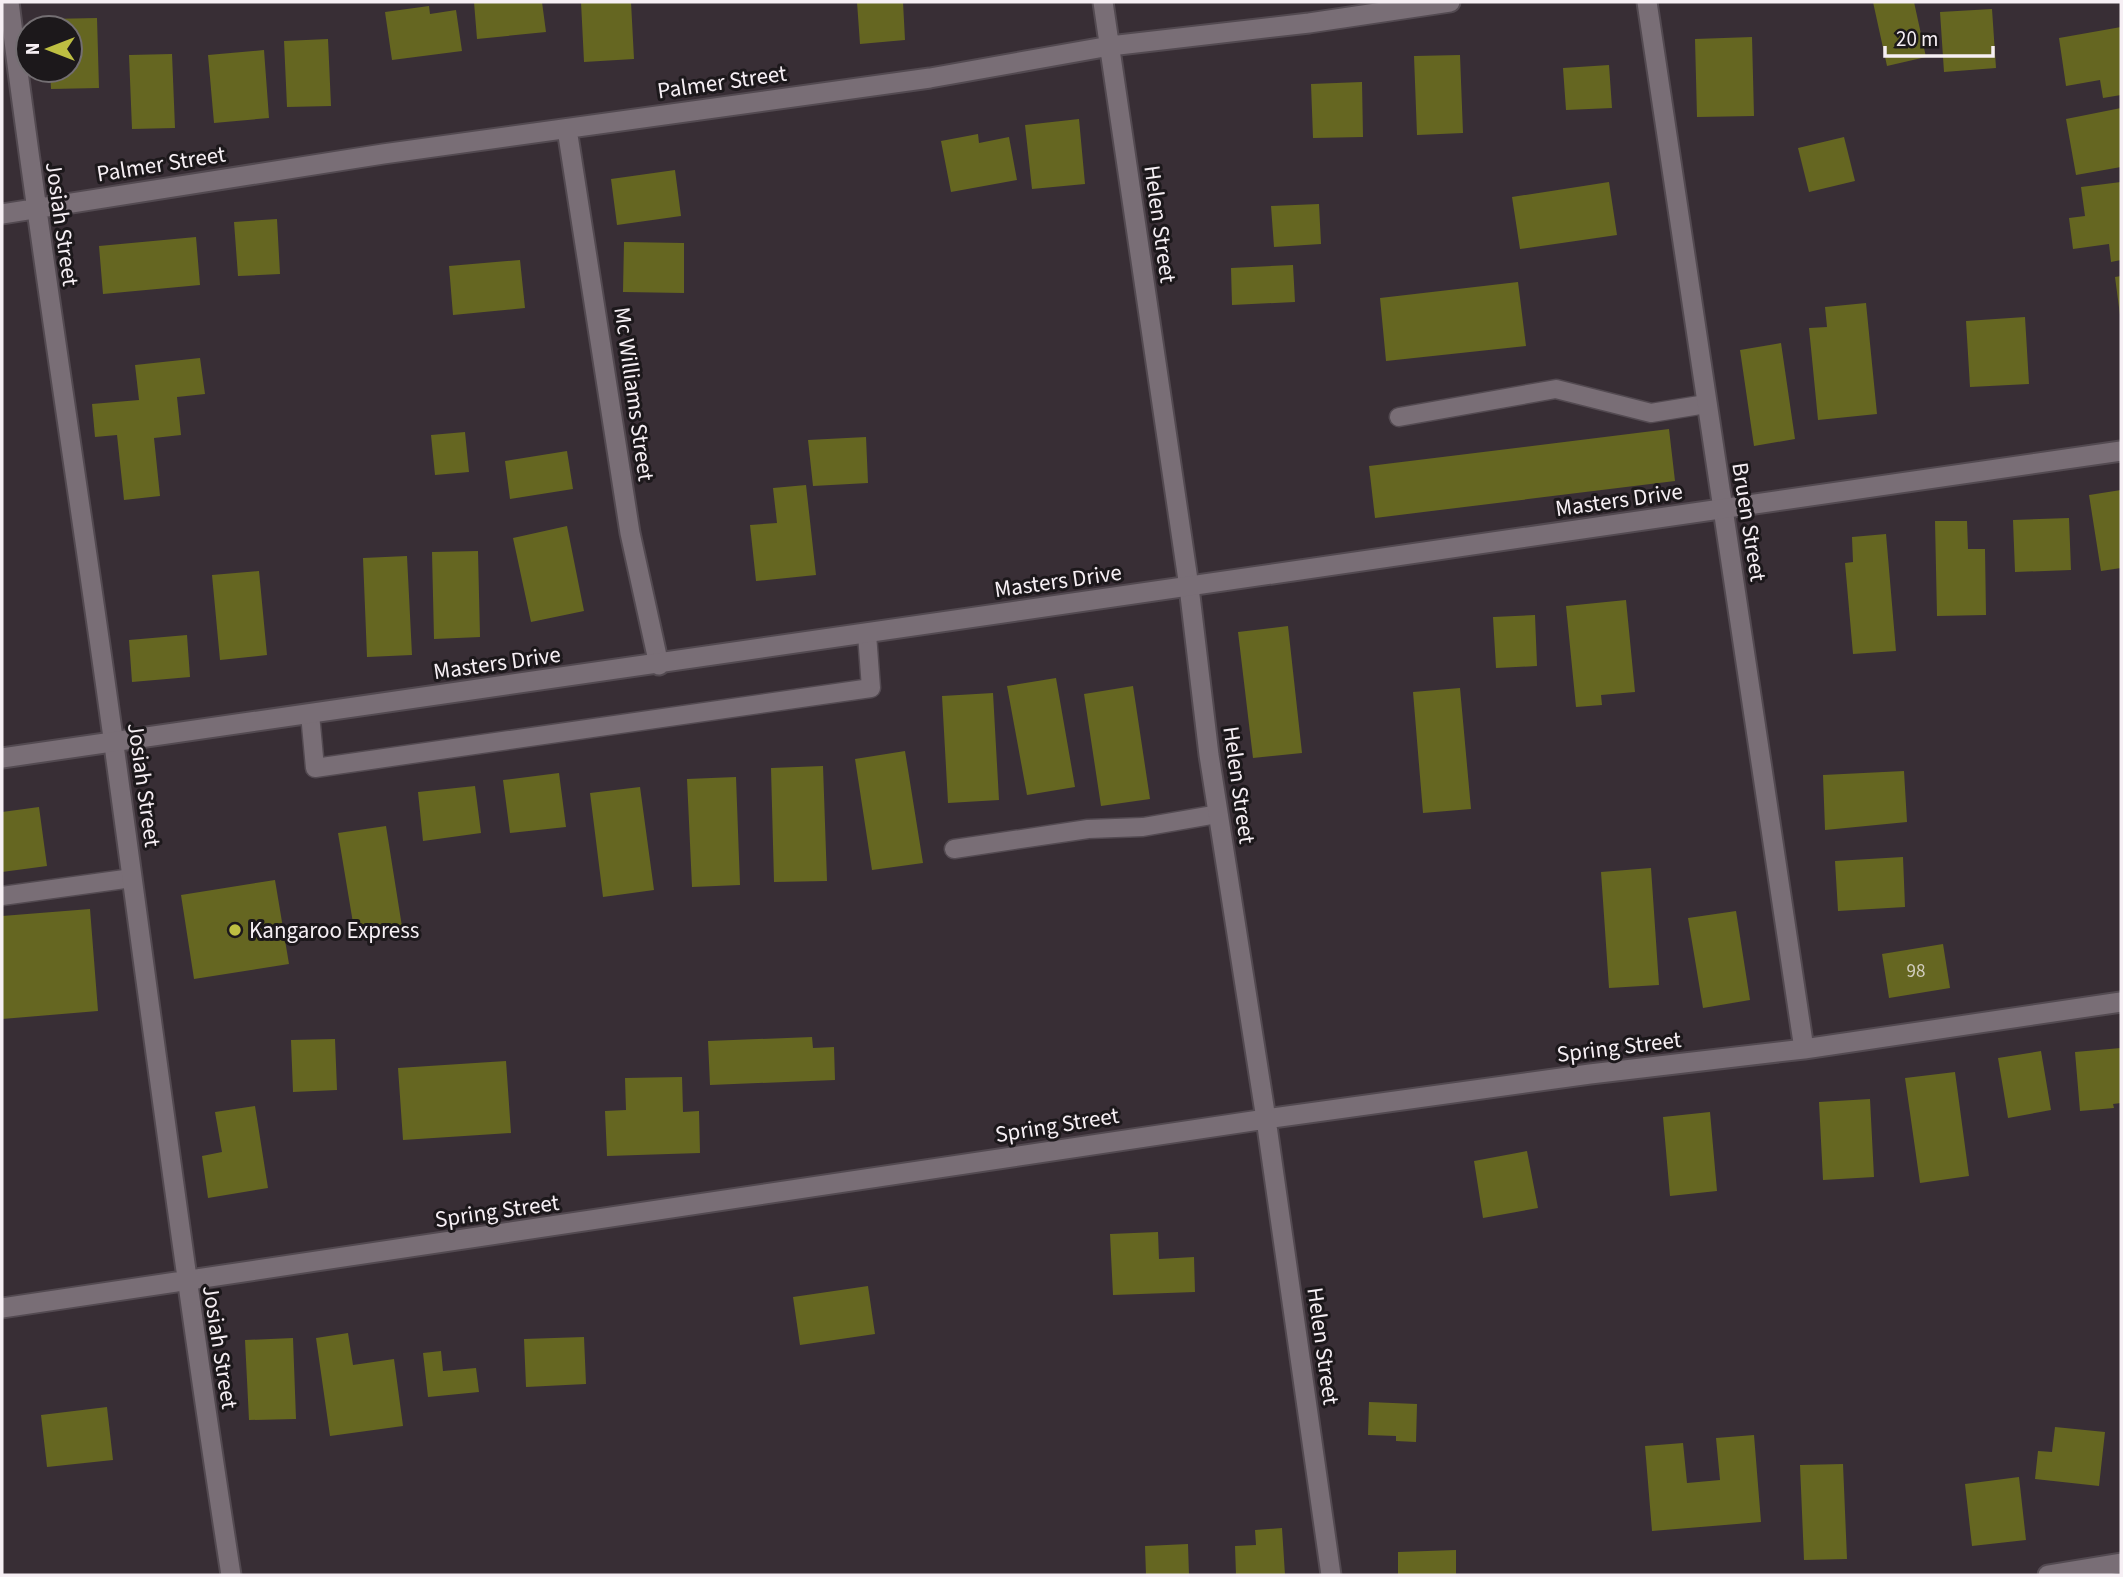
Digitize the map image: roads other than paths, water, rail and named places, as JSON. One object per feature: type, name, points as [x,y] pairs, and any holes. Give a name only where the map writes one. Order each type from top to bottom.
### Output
[{"type":"street","name":"Josiah Street","points":[[9,2],[35,209],[114,742],[185,1280],[231,1575]]},
{"type":"street","name":"Helen Street","points":[[1103,2],[1189,587],[1218,814],[1266,1119],[1331,1575]]},
{"type":"street","name":"Palmer Street","points":[[2,214],[383,154],[930,78],[1110,46],[1309,23],[1450,2]]},
{"type":"street","name":"Bruen Street","points":[[1647,2],[1804,1049]]},
{"type":"street","name":"Mc Williams Street","points":[[567,129],[630,533],[659,665]]},
{"type":"street","name":"Masters Drive","points":[[2,758],[659,665],[2121,451]]},
{"type":"street","name":"Spring Street","points":[[2,1308],[1266,1119],[1590,1074],[1804,1049],[2121,1002]]},
{"type":"street","points":[[2048,1575],[2121,1563]]},
{"type":"lane","points":[[1399,417],[1556,389],[1651,413],[1706,404]]},
{"type":"lane","points":[[310,714],[315,768],[871,688],[867,634]]},
{"type":"lane","points":[[954,849],[1088,829],[1143,827],[1218,814]]},
{"type":"lane","points":[[2,896],[132,878]]},
{"type":"place","name":"Kangaroo Express","points":[[235,930]]}]
